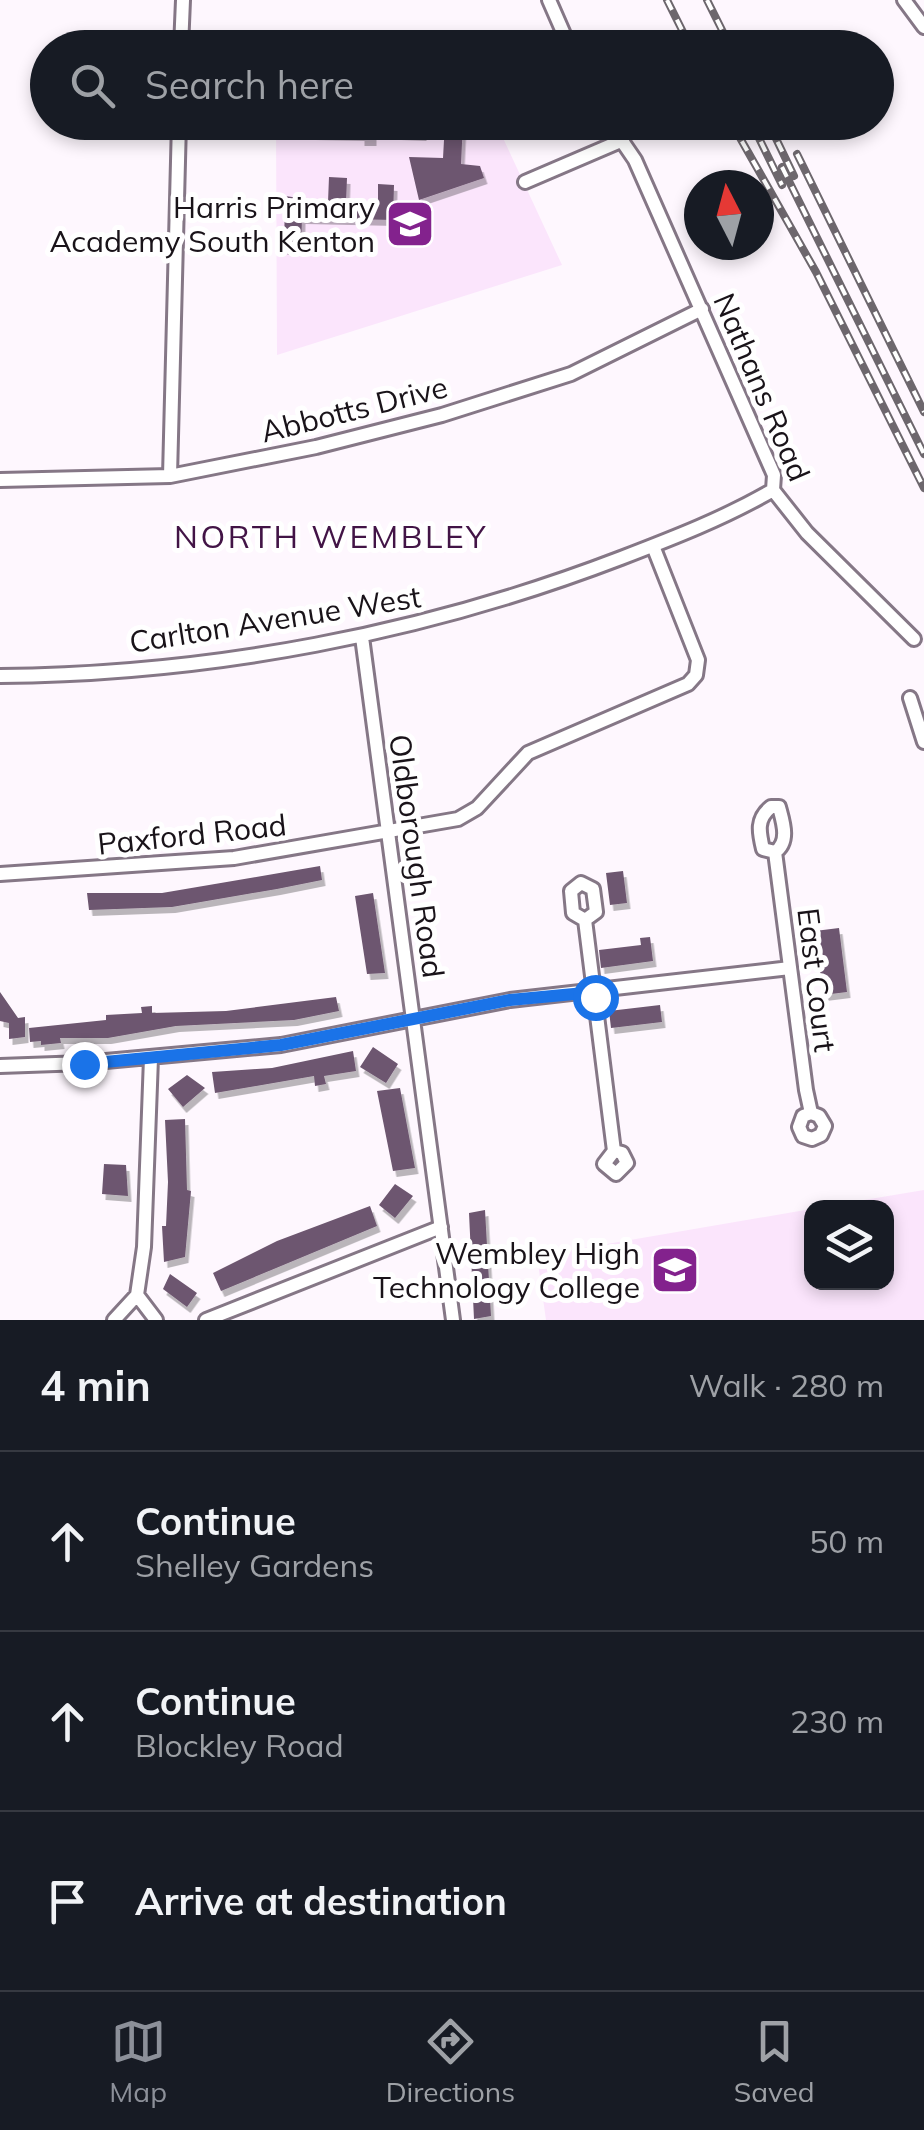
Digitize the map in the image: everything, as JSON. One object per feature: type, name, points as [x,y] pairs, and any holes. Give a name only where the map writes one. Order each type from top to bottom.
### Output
[{"type":"street","points":[[182,30],[183,0]]},
{"type":"street","points":[[550,0],[562,30]]},
{"type":"street","points":[[904,0],[924,27]]},
{"type":"street","points":[[170,476],[179,140]]},
{"type":"street","points":[[525,182],[623,140]]},
{"type":"street","name":"Nathans Road","points":[[623,140],[774,475],[773,490],[807,533],[914,640]]},
{"type":"street","name":"Abbotts Drive","points":[[0,480],[170,476],[316,447],[442,415],[571,374],[702,309]]},
{"type":"street","name":"Carlton Avenue West","points":[[0,676],[138,669],[362,637],[490,605],[653,546],[773,490]]},
{"type":"street","name":"Paxford Road","points":[[0,874],[170,865],[458,819],[477,808],[528,753],[688,684],[696,674],[698,660],[653,546]]},
{"type":"street","name":"Oldborough Road","points":[[362,637],[452,1320]]},
{"type":"street","points":[[910,698],[924,742]]},
{"type":"street","name":"East Court","points":[[775,852],[811,1113]]},
{"type":"street","points":[[586,920],[614,1151]]},
{"type":"street","points":[[0,1066],[151,1058],[281,1045],[414,1022],[510,1000],[790,968]]},
{"type":"street","points":[[114,1320],[138,1295],[146,1208],[151,1058]]},
{"type":"street","points":[[206,1320],[440,1227]]},
{"type":"street","points":[[138,1295],[156,1320]]},
{"type":"shaded area","name":"Harris Primary Academy South Kenton","points":[[276,140],[504,140],[562,265],[277,355]]},
{"type":"shaded area","name":"Wembley High Technology College","points":[[924,1190],[924,1320],[546,1320],[537,1256],[804,1210],[804,1290],[894,1290],[894,1200],[864,1200]]},
{"type":"building","points":[[444,140],[462,140],[461,164],[480,166],[484,178],[419,200],[409,157],[443,158]]},
{"type":"building","points":[[329,177],[347,178],[346,203],[378,203],[378,184],[394,185],[393,220],[302,218],[301,249],[284,249],[285,196],[328,202]]},
{"type":"building","points":[[320,866],[322,880],[277,889],[172,907],[89,910],[87,893],[162,893]]},
{"type":"building","points":[[623,871],[627,903],[610,905],[606,873]]},
{"type":"building","points":[[373,893],[385,973],[367,974],[355,896]]},
{"type":"building","points":[[839,928],[847,992],[823,995],[815,931]]},
{"type":"building","points":[[650,937],[653,961],[601,968],[599,950],[641,945],[640,938]]},
{"type":"building","points":[[0,992],[18,1018],[25,1017],[25,1037],[9,1039],[9,1023],[0,1021]]},
{"type":"building","points":[[336,997],[339,1011],[294,1020],[176,1026],[108,1038],[60,1038],[61,1043],[41,1045],[41,1041],[30,1042],[29,1028],[106,1020],[106,1015],[142,1013],[141,1007],[152,1006],[152,1013],[226,1011]]},
{"type":"building","points":[[660,1005],[662,1022],[611,1028],[609,1011]]},
{"type":"building","points":[[373,1047],[398,1064],[386,1083],[360,1067]]},
{"type":"building","points":[[353,1051],[356,1071],[324,1076],[326,1084],[315,1086],[314,1076],[215,1093],[212,1072],[272,1068]]},
{"type":"building","points":[[187,1075],[205,1088],[183,1107],[168,1089]]},
{"type":"building","points":[[400,1088],[415,1168],[393,1171],[377,1091]]},
{"type":"building","points":[[185,1119],[187,1190],[191,1191],[185,1257],[164,1262],[162,1226],[166,1226],[168,1182],[165,1120]]},
{"type":"building","points":[[104,1164],[126,1165],[128,1196],[102,1194]]},
{"type":"building","points":[[395,1184],[413,1196],[395,1218],[379,1205]]},
{"type":"building","points":[[370,1206],[377,1226],[221,1291],[213,1273],[277,1241]]},
{"type":"building","points":[[485,1210],[491,1316],[474,1319],[469,1213]]},
{"type":"building","points":[[170,1274],[197,1293],[187,1307],[163,1289]]},
{"type":"railway","points":[[667,0],[682,30]]},
{"type":"railway","points":[[707,0],[722,30]]},
{"type":"railway","points":[[741,140],[816,272],[924,488]]},
{"type":"railway","points":[[760,140],[782,185]]},
{"type":"railway","points":[[777,140],[794,176]]},
{"type":"railway","points":[[797,154],[924,412]]},
{"type":"railway","points":[[782,167],[924,454]]},
{"type":"place","name":"Harris Primary Academy South Kenton","points":[[410,224]]},
{"type":"place","name":"Wembley High Technology College","points":[[675,1270]]},
{"type":"district","name":"NORTH WEMBLEY","points":[[331,536]]},
{"type":"route","points":[[84,1064],[281,1045],[414,1022],[510,1000],[595,992],[595,997]]}]
